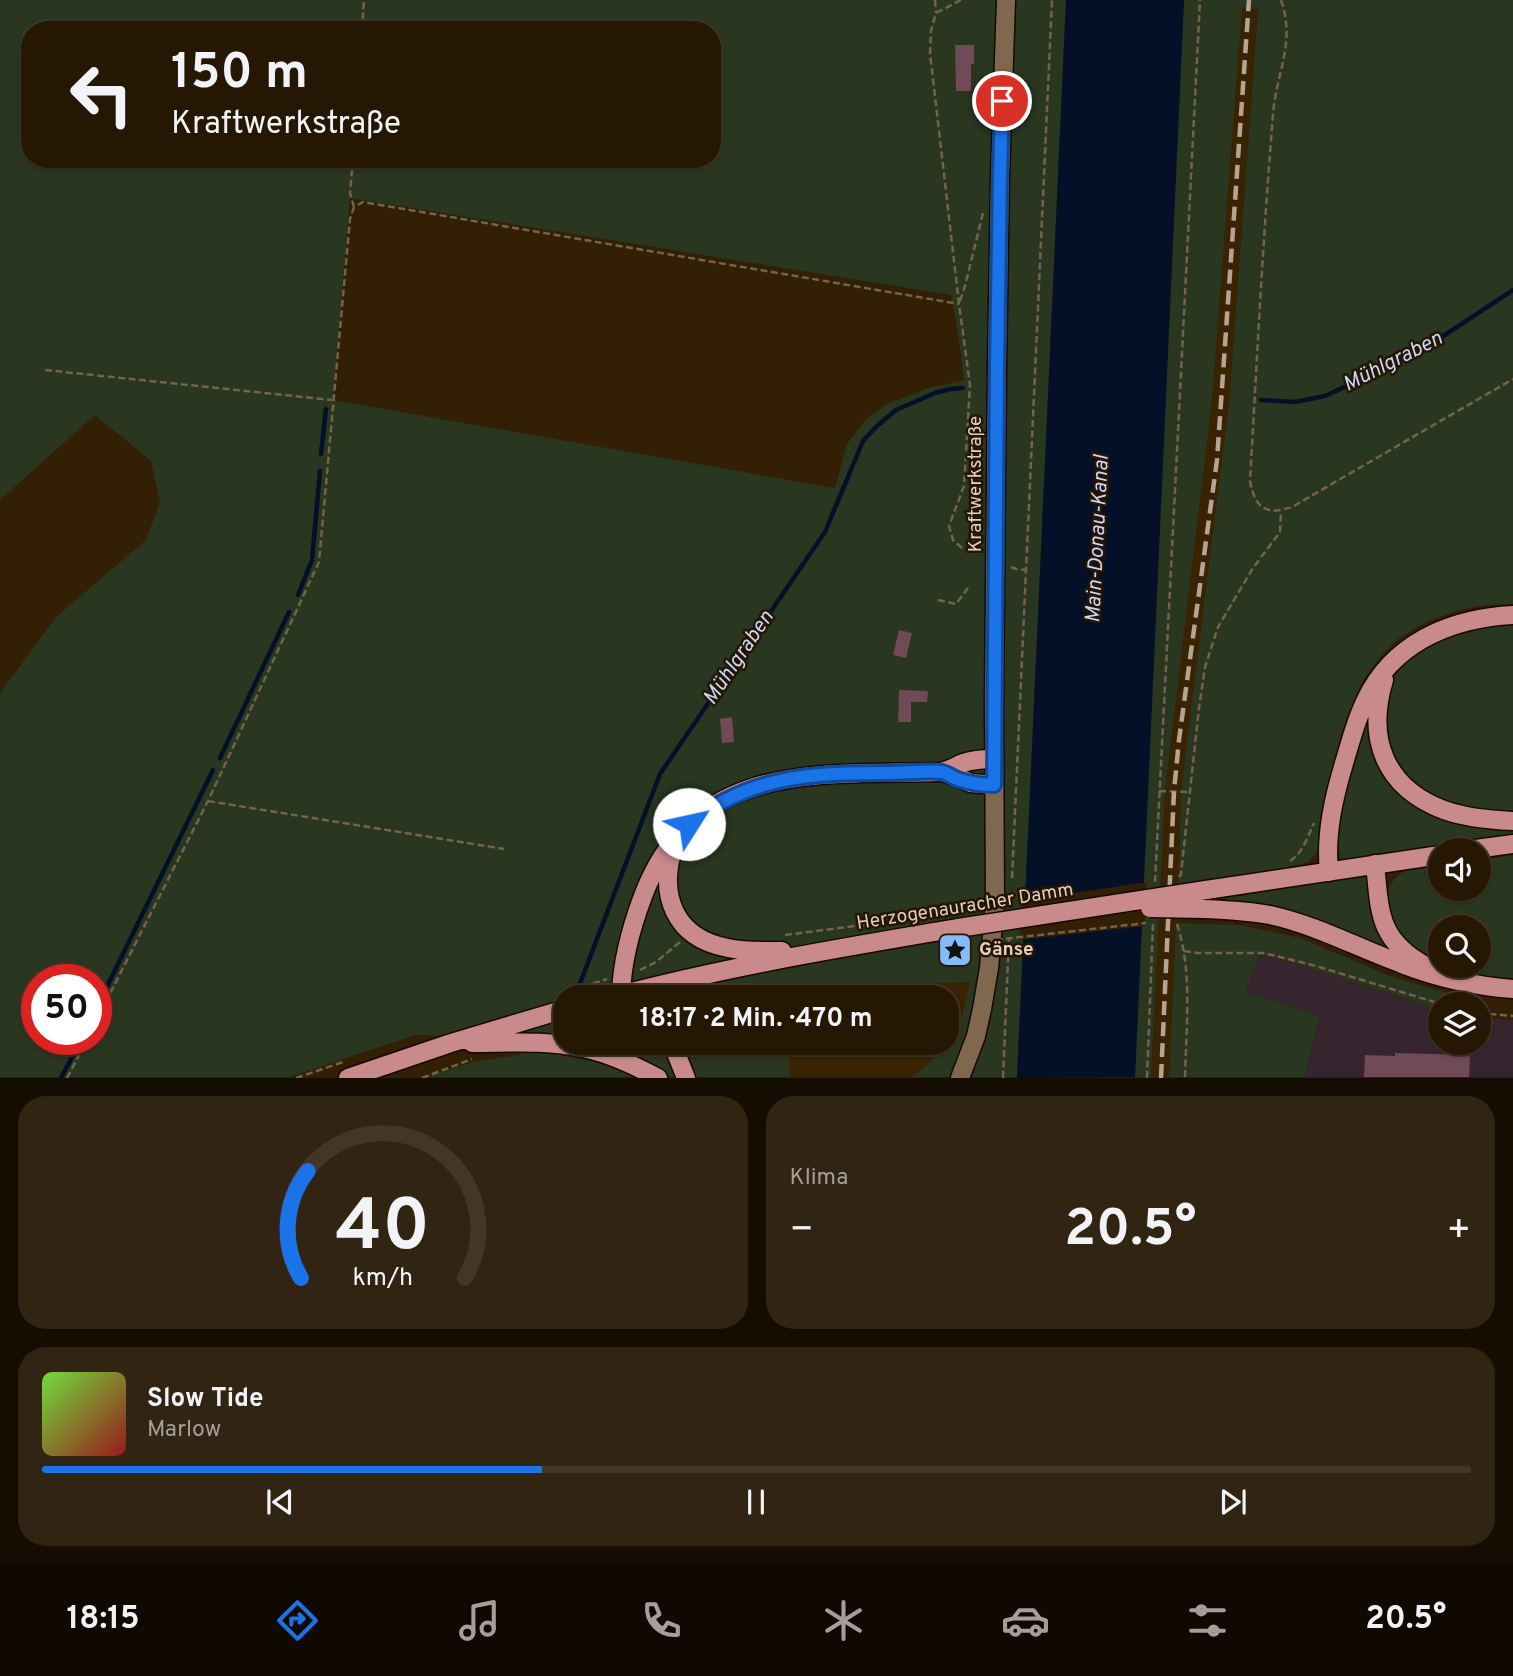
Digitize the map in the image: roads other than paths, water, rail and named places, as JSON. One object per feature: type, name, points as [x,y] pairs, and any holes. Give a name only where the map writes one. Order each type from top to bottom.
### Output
[{"type":"main road","points":[[1329,872],[1330,819],[1343,767],[1371,690],[1388,667],[1416,642],[1470,620],[1513,615]]},
{"type":"main road","points":[[1388,667],[1377,707],[1377,731],[1383,754],[1395,776],[1415,795],[1444,810],[1479,818],[1513,821]]},
{"type":"main road","points":[[943,772],[964,762],[994,759]]},
{"type":"main road","points":[[618,985],[626,946],[657,865],[689,824],[707,809],[730,796],[790,778],[820,774],[943,772],[971,783],[994,785]]},
{"type":"main road","points":[[676,839],[668,869],[667,887],[675,913],[692,932],[711,943],[727,948],[749,951],[824,951]]},
{"type":"main road","points":[[1491,847],[1513,844]]},
{"type":"main road","name":"Herzogenauracher Damm","points":[[687,985],[824,951],[1428,857]]},
{"type":"main road","points":[[1375,864],[1381,912],[1392,940],[1405,953],[1448,979]]},
{"type":"main road","points":[[1094,908],[1249,911],[1298,923],[1401,964],[1448,979],[1513,989]]},
{"type":"main road","points":[[348,1077],[553,1013]]},
{"type":"main road","points":[[451,1043],[545,1043],[581,1048],[634,1065],[658,1077]]},
{"type":"main road","points":[[677,1055],[687,1077]]},
{"type":"street","name":"Kraftwerkstraße","points":[[960,1077],[976,1035],[989,968],[995,904],[999,231],[1006,0]]},
{"type":"water","name":"Main-Donau-Kanal","points":[[1066,0],[1184,0],[1135,1077],[1017,1078]]},
{"type":"waterway","name":"Mühlgraben","points":[[1261,400],[1295,402],[1325,396],[1416,354],[1513,290]]},
{"type":"waterway","name":"Mühlgraben","points":[[579,985],[660,774],[825,532],[863,441],[896,410],[935,393],[963,388]]},
{"type":"waterway","points":[[321,454],[326,409]]},
{"type":"waterway","points":[[298,595],[312,560],[320,471]]},
{"type":"waterway","points":[[220,758],[289,612]]},
{"type":"waterway","points":[[112,976],[213,770]]},
{"type":"waterway","points":[[61,1078],[73,1055]]},
{"type":"railway","points":[[1161,1078],[1174,791],[1217,460],[1249,0]]},
{"type":"place","name":"Gänse","points":[[955,950]]}]
